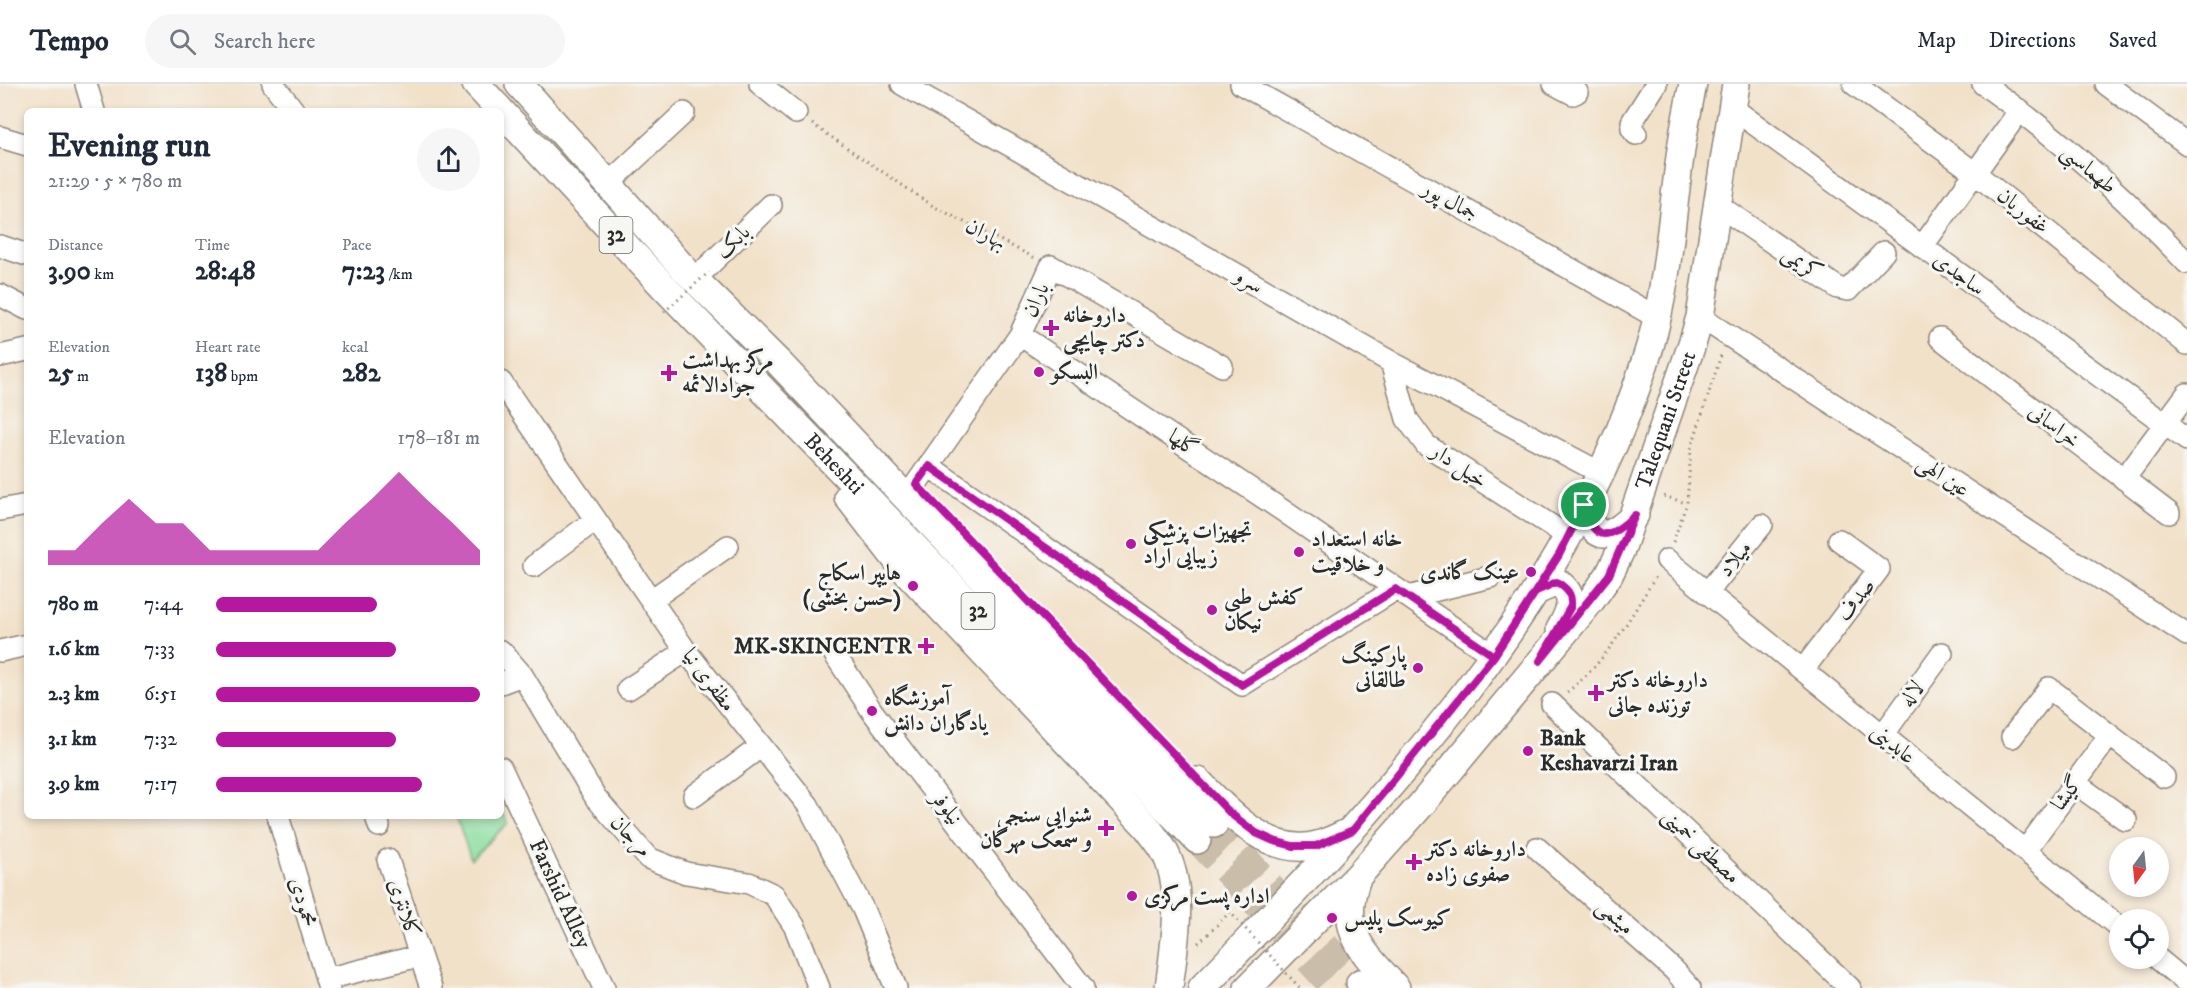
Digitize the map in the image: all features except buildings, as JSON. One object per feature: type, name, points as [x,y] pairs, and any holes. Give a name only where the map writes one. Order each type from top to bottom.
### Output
[{"type":"main road","name":"Beheshti","points":[[476,84],[498,108]]},
{"type":"main road","name":"Beheshti","points":[[504,114],[664,287],[1205,832],[702,276],[609,183],[519,84]]},
{"type":"main road","name":"Talequani Street","points":[[1202,988],[1353,830],[1494,656],[1569,537],[1626,416],[1658,318],[1666,274],[1680,155],[1693,84]]},
{"type":"main road","name":"Talequani Street","points":[[1248,988],[1358,876],[1540,661],[1609,575],[1635,515],[1700,316],[1715,203],[1733,96]]},
{"type":"main road","points":[[781,365],[922,475],[1231,814],[1256,833],[1293,846],[1316,846],[1353,830]]},
{"type":"main road","points":[[759,382],[903,568],[1147,826],[1164,851],[1173,881],[1176,907],[1169,988]]},
{"type":"main road","points":[[1584,505],[1589,526],[1599,533],[1609,534],[1619,530],[1635,515]]},
{"type":"main road","points":[[1536,591],[1557,582],[1572,597],[1568,615],[1540,661]]},
{"type":"main road","points":[[1358,876],[1350,898],[1349,915],[1354,935],[1363,953],[1396,988]]},
{"type":"street","points":[[86,84],[93,108]]},
{"type":"street","points":[[273,84],[292,108]]},
{"type":"street","points":[[760,84],[796,113]]},
{"type":"street","name":"سرو","points":[[902,84],[1391,362],[1599,472]]},
{"type":"street","name":"جمال پور","points":[[1241,84],[1658,318]]},
{"type":"street","points":[[1554,84],[1573,94],[1577,92]]},
{"type":"street","points":[[1634,131],[1632,122],[1656,84]]},
{"type":"street","name":"غفوریان","points":[[1854,84],[1975,173],[2187,344]]},
{"type":"street","name":"طهماسبی","points":[[1983,84],[2020,110],[2135,207],[2187,263]]},
{"type":"street","points":[[2106,84],[2187,144]]},
{"type":"street","name":"ساجدی","points":[[1733,96],[1922,247],[2187,440]]},
{"type":"street","points":[[1922,247],[2020,110]]},
{"type":"street","points":[[609,183],[684,113]]},
{"type":"street","points":[[0,136],[24,144]]},
{"type":"street","name":"کریمی","points":[[1715,203],[1838,288],[1848,290],[1884,252]]},
{"type":"street","name":"بابک","points":[[702,276],[771,205]]},
{"type":"street","points":[[0,246],[24,254]]},
{"type":"street","points":[[1051,266],[1222,366]]},
{"type":"street","name":"باران","points":[[1020,335],[1051,266]]},
{"type":"street","points":[[0,295],[24,307]]},
{"type":"street","name":"عین الهی","points":[[1700,316],[2187,635]]},
{"type":"street","points":[[1020,335],[922,475],[1242,685],[1402,593],[1490,577]]},
{"type":"street","name":"گلها","points":[[1020,335],[1494,656]]},
{"type":"street","name":"خراسانی","points":[[1940,338],[2169,513]]},
{"type":"street","points":[[0,356],[24,351]]},
{"type":"street","name":"خیل دار","points":[[1391,362],[1407,419],[1426,445],[1569,537]]},
{"type":"street","name":"مظفری نیا","points":[[504,386],[686,651],[808,805],[863,909],[896,988]]},
{"type":"street","points":[[2124,479],[2187,394]]},
{"type":"street","points":[[0,510],[24,506]]},
{"type":"street","points":[[534,566],[595,520]]},
{"type":"street","name":"میلاد","points":[[1707,593],[1762,525]]},
{"type":"street","name":"صدف","points":[[1803,670],[1879,569],[1839,540]]},
{"type":"street","points":[[651,600],[728,546]]},
{"type":"street","name":"عابدینی","points":[[1667,560],[2109,919]]},
{"type":"street","points":[[0,651],[24,646]]},
{"type":"street","points":[[628,689],[686,651]]},
{"type":"street","name":"لاله","points":[[1882,735],[1942,653]]},
{"type":"street","name":"مرجان","points":[[504,654],[522,675],[596,798],[648,858],[686,873],[749,883],[774,895],[795,927],[819,988]]},
{"type":"street","name":"نیلوفر","points":[[835,655],[872,711],[1083,988]]},
{"type":"street","points":[[504,682],[522,675]]},
{"type":"street","points":[[2012,737],[2049,688],[2164,777]]},
{"type":"street","name":"مصطفی خمینی","points":[[1552,704],[1850,988]]},
{"type":"street","name":"گیشا","points":[[2025,851],[2109,736]]},
{"type":"street","points":[[694,796],[760,747]]},
{"type":"street","name":"Farshid Alley","points":[[504,775],[598,986]]},
{"type":"street","points":[[2075,783],[2126,820]]},
{"type":"street","name":"محمودی","points":[[279,819],[327,983]]},
{"type":"street","name":"میثمی","points":[[1537,848],[1674,970],[1690,988]]},
{"type":"street","name":"کلانتری","points":[[388,860],[431,988]]},
{"type":"street","name":"کلانتری","points":[[327,983],[419,956]]},
{"type":"street","points":[[2169,965],[2184,974]]},
{"type":"path","name":"بهاران","points":[[796,113],[933,206],[1051,266]]},
{"type":"path","points":[[664,312],[702,276]]},
{"type":"path","points":[[1552,704],[1595,668],[1667,560],[1687,503],[1692,449],[1728,335]]},
{"type":"path","points":[[1208,934],[1230,912],[1300,988]]},
{"type":"green space","points":[[504,814],[508,823],[471,859],[457,819],[504,819]]},
{"type":"tunnel","points":[[1214,824],[1360,983]]},
{"type":"tunnel","points":[[1197,840],[1334,988]]},
{"type":"place","name":"داروخانه دکتر چایچی","points":[[1051,328]]},
{"type":"place","name":"البسکو","points":[[1039,372]]},
{"type":"place","name":"مرکز بهداشت جوادالائمه","points":[[669,373]]},
{"type":"place","name":"تجهیزات پزشکی زیبایی آراد","points":[[1131,544]]},
{"type":"place","name":"خانه استعداد و خلاقیت","points":[[1299,552]]},
{"type":"place","name":"عینک گاندی","points":[[1531,572]]},
{"type":"place","name":"هایپر اسکاج (حسن بخشی)","points":[[913,586]]},
{"type":"place","name":"کفش طبی نیکان","points":[[1212,610]]},
{"type":"place","name":"MK-SKINCENTR","points":[[926,646]]},
{"type":"place","name":"پارکینگ طالقانی","points":[[1418,668]]},
{"type":"place","name":"داروخانه دکتر توزنده جانی","points":[[1596,693]]},
{"type":"place","name":"آموزشگاه یادگاران دانش","points":[[872,711]]},
{"type":"place","name":"Bank Keshavarzi Iran","points":[[1528,751]]},
{"type":"place","name":"شنوایی سنجی و سمعک مهرگان","points":[[1106,828]]},
{"type":"place","name":"داروخانه دکتر صفوی زاده","points":[[1414,862]]},
{"type":"place","name":"اداره پست مرکزی","points":[[1132,896]]},
{"type":"place","name":"کیوسک پلیس","points":[[1332,918]]},
{"type":"route","points":[[1584,505],[1559,555],[1494,656],[1396,589],[1242,685],[929,466],[916,484],[1231,814],[1256,833],[1293,846],[1316,846],[1353,830],[1494,656],[1536,591],[1557,582],[1572,597],[1571,606],[1568,615],[1540,661],[1590,602],[1609,575],[1622,550],[1635,515],[1619,530],[1609,534],[1599,533],[1589,526],[1584,505]]}]
